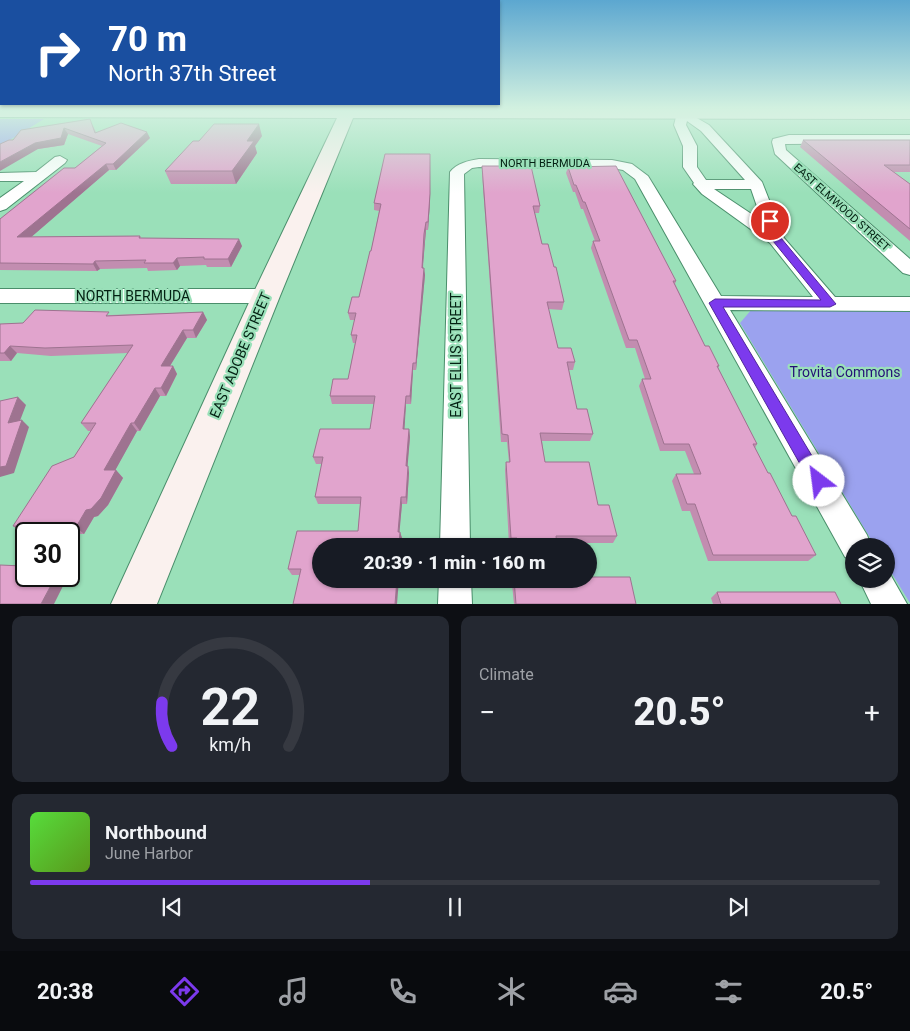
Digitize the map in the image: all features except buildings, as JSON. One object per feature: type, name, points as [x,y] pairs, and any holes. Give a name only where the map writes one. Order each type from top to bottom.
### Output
[{"type":"main road","name":"EAST ADOBE STREET","points":[[134,604],[336,137]]},
{"type":"street","points":[[687,137],[700,154]]},
{"type":"street","points":[[713,137],[757,185],[776,239]]},
{"type":"street","name":"EAST ELMWOOD STREET","points":[[910,139],[789,139],[778,142],[780,151],[910,269]]},
{"type":"street","points":[[700,154],[729,154]]},
{"type":"street","points":[[700,154],[690,167],[700,184],[707,191],[776,239],[830,304]]},
{"type":"street","points":[[0,206],[60,160]]},
{"type":"street","name":"NORTH BERMUDA","points":[[463,167],[479,164],[508,163],[606,163],[627,167],[641,176],[715,303]]},
{"type":"street","name":"EAST ELLIS STREET","points":[[455,538],[456,175],[463,167]]},
{"type":"street","points":[[0,176],[39,176]]},
{"type":"street","points":[[700,184],[757,185]]},
{"type":"street","name":"NORTH BERMUDA","points":[[0,296],[266,296]]},
{"type":"street","points":[[715,303],[910,304]]},
{"type":"street","points":[[715,303],[851,538]]},
{"type":"street","points":[[455,588],[455,604]]},
{"type":"street","points":[[880,588],[890,604]]},
{"type":"green space","points":[[0,137],[14,137],[0,146]]},
{"type":"green space","name":"Trovita Commons","points":[[910,308],[910,603],[895,579],[895,538],[870,538],[740,323],[752,309]]},
{"type":"route","points":[[770,221],[776,239],[830,304],[715,303],[819,481]]}]
